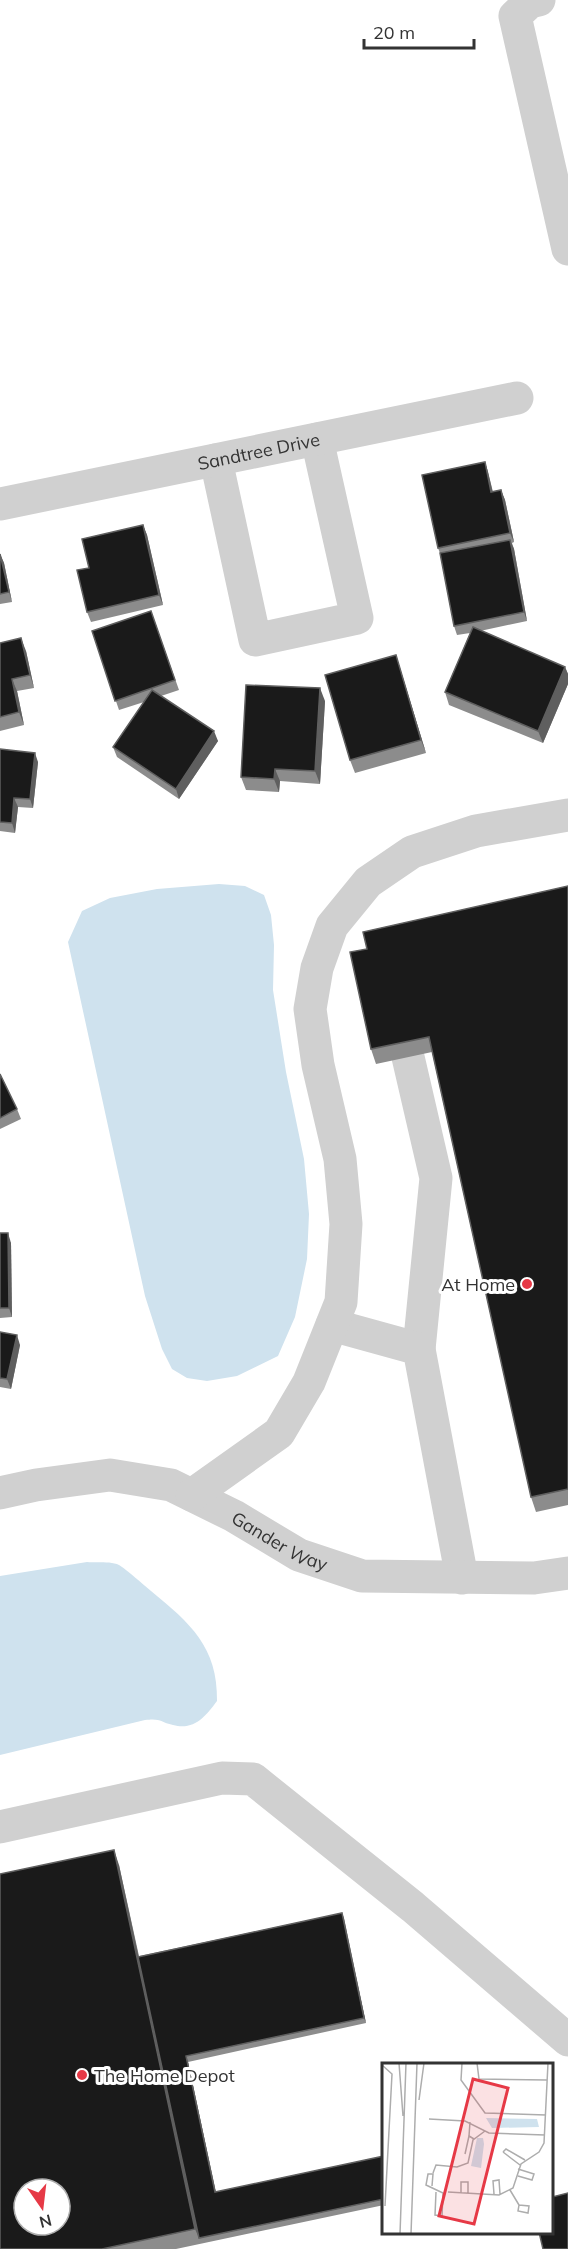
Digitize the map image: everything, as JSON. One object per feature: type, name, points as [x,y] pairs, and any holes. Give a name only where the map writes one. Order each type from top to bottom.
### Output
[{"type":"street","points":[[539,0],[530,2],[515,16],[568,249]]},
{"type":"street","name":"Sandtree Drive","points":[[0,504],[517,398]]},
{"type":"street","points":[[216,460],[255,640],[357,618],[317,439]]},
{"type":"street","points":[[192,1495],[279,1433],[309,1382],[341,1302],[346,1224],[340,1159],[318,1065],[310,1009],[317,968],[332,926],[368,882],[412,852],[476,831],[568,815]]},
{"type":"street","points":[[408,1057],[436,1178],[419,1349],[462,1578]]},
{"type":"street","points":[[332,1325],[419,1349]]},
{"type":"street","name":"Gander Way","points":[[0,1493],[36,1485],[110,1475],[171,1485],[234,1516],[299,1555],[362,1576],[534,1578],[568,1573]]},
{"type":"street","points":[[0,1827],[222,1778],[253,1779],[413,1907],[568,2040]]},
{"type":"water","points":[[219,884],[245,886],[264,895],[271,915],[274,945],[273,990],[286,1072],[304,1159],[309,1214],[307,1259],[295,1317],[278,1356],[237,1376],[207,1381],[187,1378],[172,1369],[162,1349],[145,1296],[68,942],[82,911],[110,898],[157,889]]},
{"type":"water","points":[[87,1562],[119,1565],[178,1614],[207,1651],[213,1666],[217,1701],[204,1717],[187,1726],[145,1720],[0,1755],[0,1576]]},
{"type":"building","points":[[485,462],[491,492],[501,490],[510,533],[438,548],[422,475]]},
{"type":"building","points":[[143,525],[159,595],[87,612],[77,570],[89,568],[82,539]]},
{"type":"building","points":[[510,540],[524,612],[454,626],[440,553]]},
{"type":"building","points":[[0,554],[9,592],[0,594]]},
{"type":"building","points":[[151,611],[175,680],[115,701],[92,631]]},
{"type":"building","points":[[473,627],[565,667],[538,731],[445,692]]},
{"type":"building","points":[[21,638],[30,675],[12,679],[19,712],[0,717],[0,643]]},
{"type":"building","points":[[396,655],[421,740],[350,760],[325,675]]},
{"type":"building","points":[[246,685],[320,688],[315,771],[275,769],[274,779],[241,777]]},
{"type":"building","points":[[152,690],[214,731],[176,789],[113,747]]},
{"type":"building","points":[[0,749],[35,753],[30,799],[14,798],[12,823],[0,822]]},
{"type":"building","name":"At Home","points":[[568,886],[568,1489],[531,1497],[429,1037],[371,1049],[350,952],[367,949],[363,932]]},
{"type":"building","points":[[0,1074],[17,1109],[0,1118]]},
{"type":"building","points":[[0,1233],[8,1233],[9,1308],[0,1308]]},
{"type":"building","points":[[0,1332],[17,1335],[7,1379],[0,1378]]},
{"type":"building","name":"The Home Depot","points":[[114,1850],[195,2229],[102,2249],[0,2249],[0,1874]]},
{"type":"building","points":[[342,1913],[364,2018],[186,2056],[215,2192],[382,2156],[382,2199],[199,2238],[138,1957]]},
{"type":"building","points":[[568,2193],[568,2249],[543,2249],[539,2234],[553,2234],[553,2197]]},
{"type":"place","name":"At Home","points":[[527,1284]]},
{"type":"place","name":"The Home Depot","points":[[82,2075]]}]
